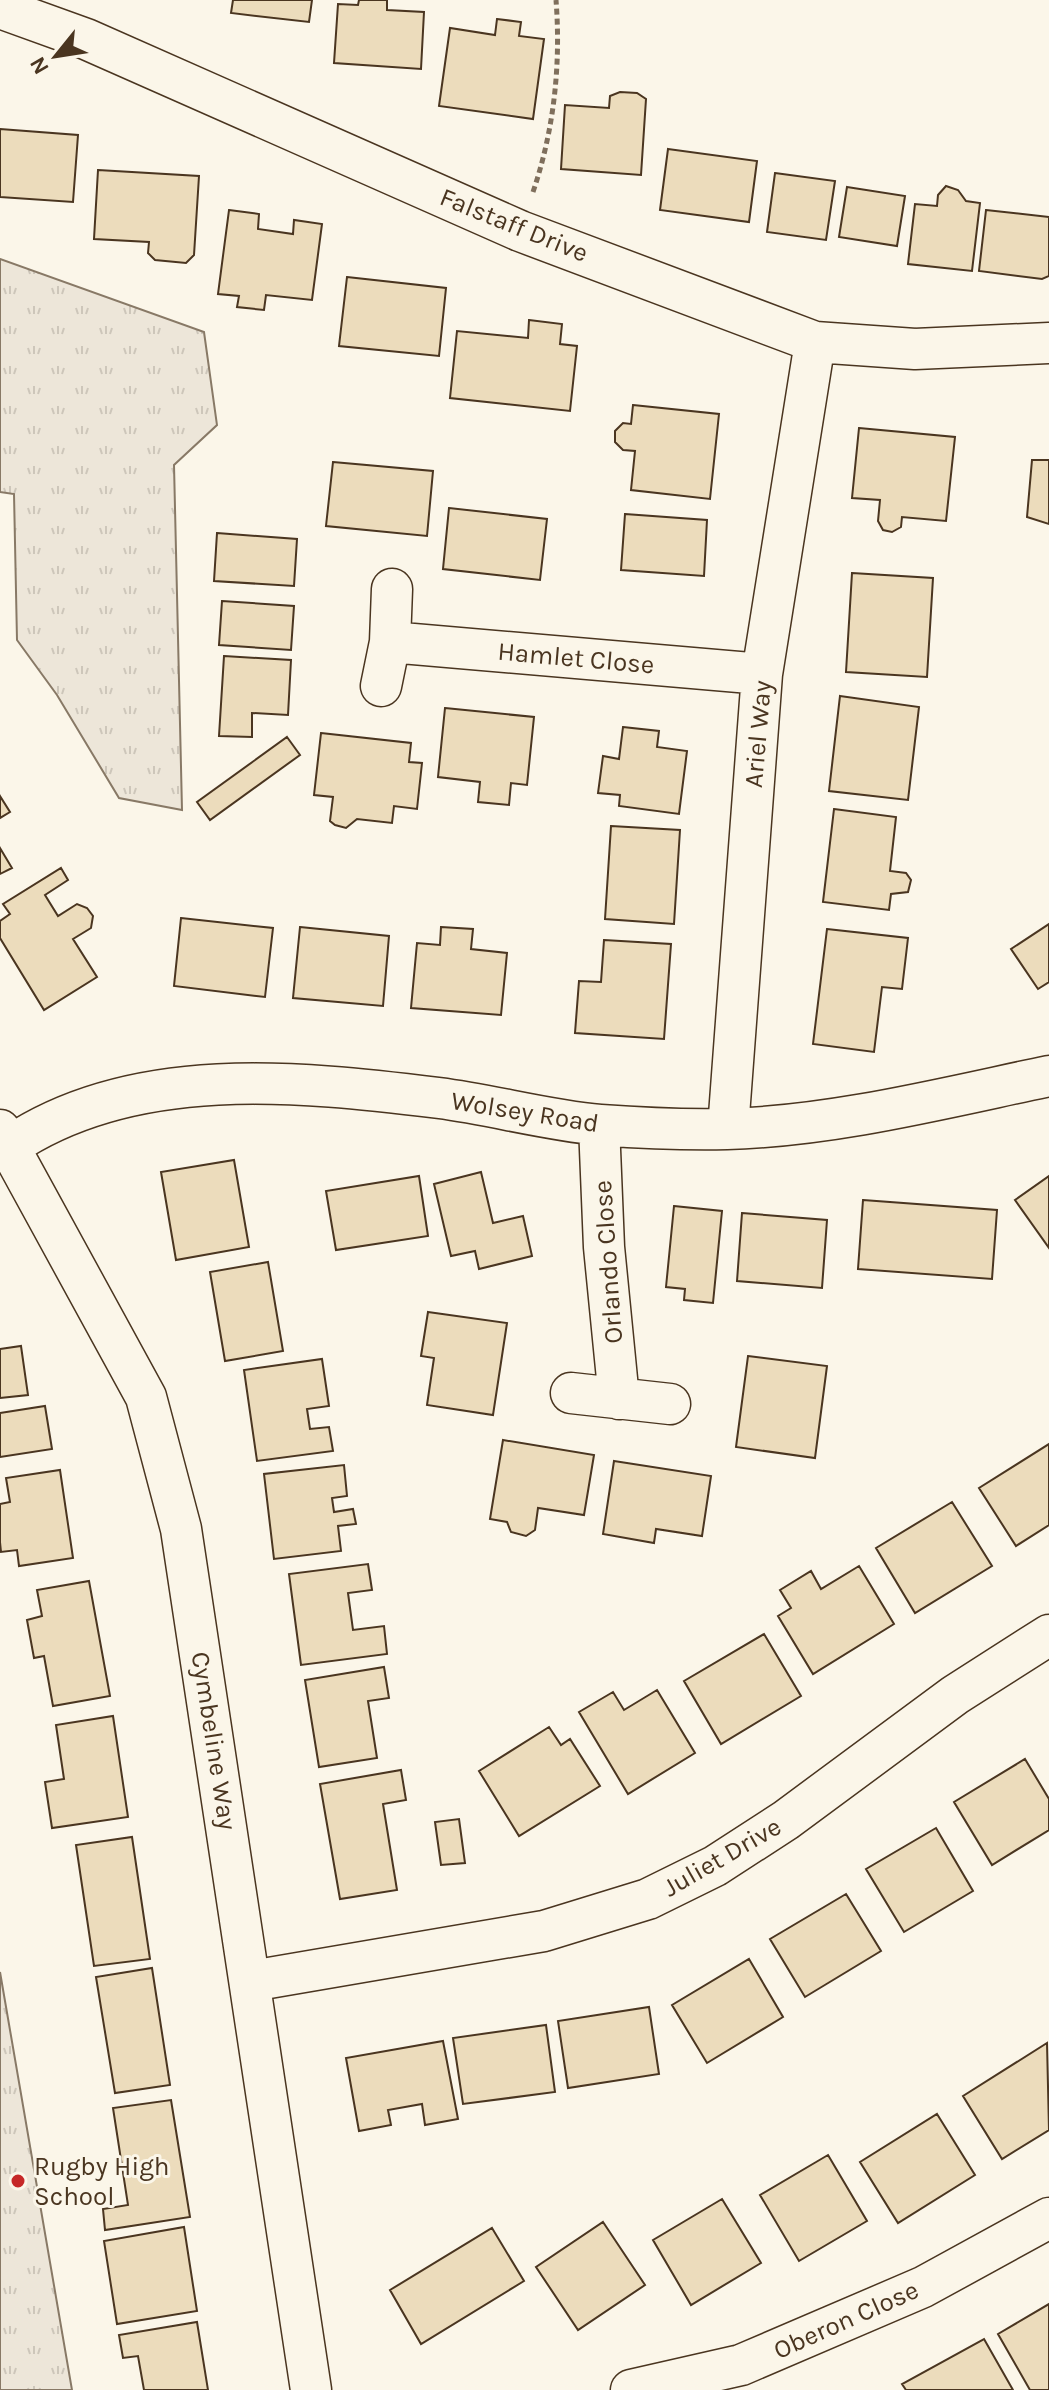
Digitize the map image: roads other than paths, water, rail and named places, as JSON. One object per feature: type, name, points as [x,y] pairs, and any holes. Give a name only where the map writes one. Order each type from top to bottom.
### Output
[{"type":"street","name":"Falstaff Drive","points":[[0,8],[86,39],[520,231],[815,342],[915,349],[1049,343]]},
{"type":"street","name":"Ariel Way","points":[[728,1129],[762,674],[815,342]]},
{"type":"street","points":[[381,686],[390,642],[392,589]]},
{"type":"street","name":"Hamlet Close","points":[[390,642],[762,674]]},
{"type":"street","name":"Wolsey Road","points":[[5,1138],[31,1132],[90,1105],[174,1089],[263,1082],[439,1098],[599,1125],[728,1129],[874,1112],[1049,1076]]},
{"type":"street","name":"Orlando Close","points":[[599,1125],[604,1247],[619,1399]]},
{"type":"street","name":"Cymbeline Way","points":[[5,1138],[146,1397],[181,1529],[311,2390]]},
{"type":"street","points":[[571,1393],[670,1404]]},
{"type":"street","name":"Juliet Drive","points":[[251,1981],[544,1931],[648,1899],[715,1866],[786,1820],[955,1695],[1049,1635]]},
{"type":"street","name":"Oberon Close","points":[[631,2390],[741,2365],[923,2287],[1049,2218]]},
{"type":"place","name":"Rugby High School","points":[[18,2181]]}]
